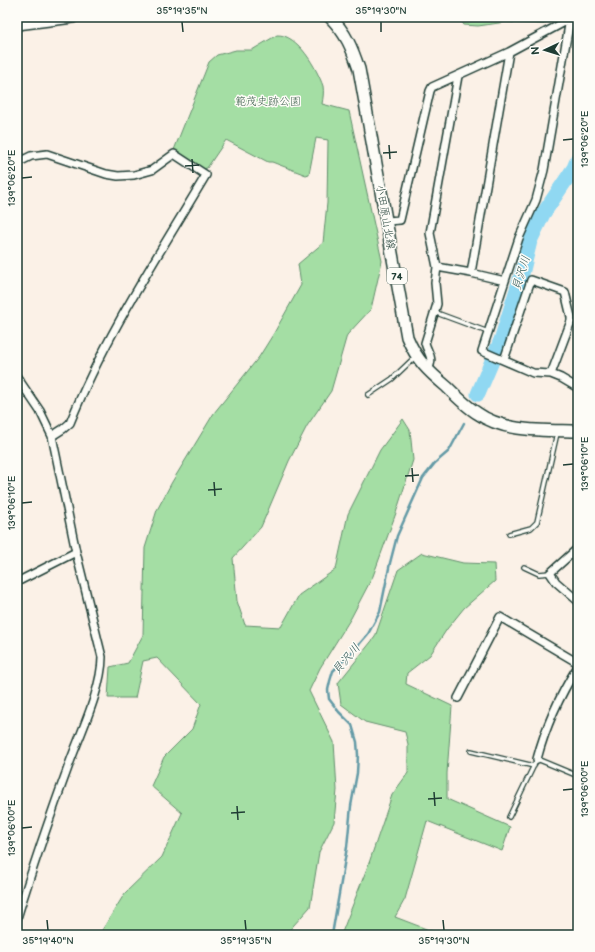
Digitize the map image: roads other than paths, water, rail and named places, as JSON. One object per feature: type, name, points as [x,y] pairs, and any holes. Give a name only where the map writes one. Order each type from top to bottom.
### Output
[{"type":"main road","name":"小田原山北線","points":[[330,17],[340,27],[351,46],[359,69],[407,337],[416,356],[428,371],[476,413],[490,421],[517,428],[578,431]]},
{"type":"main road","points":[[17,24],[66,18]]},
{"type":"street","points":[[387,221],[400,220],[430,91],[432,88],[509,52],[572,18]]},
{"type":"street","points":[[572,18],[544,170],[536,200],[519,238],[482,351],[533,373],[551,374],[578,388]]},
{"type":"street","points":[[471,273],[509,52]]},
{"type":"street","points":[[428,371],[432,363],[432,358],[425,343],[437,299],[435,283],[437,267],[430,233],[458,76]]},
{"type":"street","points":[[17,163],[31,156],[47,154],[106,174],[118,176],[134,175],[152,170],[174,154],[206,175],[94,368],[70,423],[52,436]]},
{"type":"street","points":[[437,267],[505,281]]},
{"type":"street","points":[[504,360],[531,280],[565,292],[571,317],[571,321],[551,374]]},
{"type":"street","points":[[17,377],[40,411],[52,436],[76,552],[102,657],[102,668],[96,692],[51,813],[17,918]]},
{"type":"street","points":[[578,548],[550,573],[556,582],[578,601]]},
{"type":"street","points":[[17,582],[76,552]]},
{"type":"street","points":[[458,698],[500,617],[578,664],[554,708],[536,762]]},
{"type":"lane","points":[[434,312],[489,332]]},
{"type":"lane","points":[[368,395],[392,380],[416,356]]},
{"type":"lane","points":[[509,534],[531,528],[537,522],[558,431]]},
{"type":"lane","points":[[524,566],[539,574],[550,573]]},
{"type":"lane","points":[[471,751],[536,762],[578,776]]},
{"type":"lane","points":[[509,817],[536,762]]},
{"type":"waterway","name":"貝沢川","points":[[478,394],[501,340],[523,270],[530,241],[543,214],[574,168],[578,158]]},
{"type":"waterway","name":"貝沢川","points":[[332,935],[347,847],[358,755],[357,742],[352,725],[329,699],[328,690],[330,681],[333,671],[368,634],[380,612],[397,536],[423,478],[435,463],[449,451],[464,423]]},
{"type":"park label","name":"範茂史跡公園","points":[[268,101]]}]
